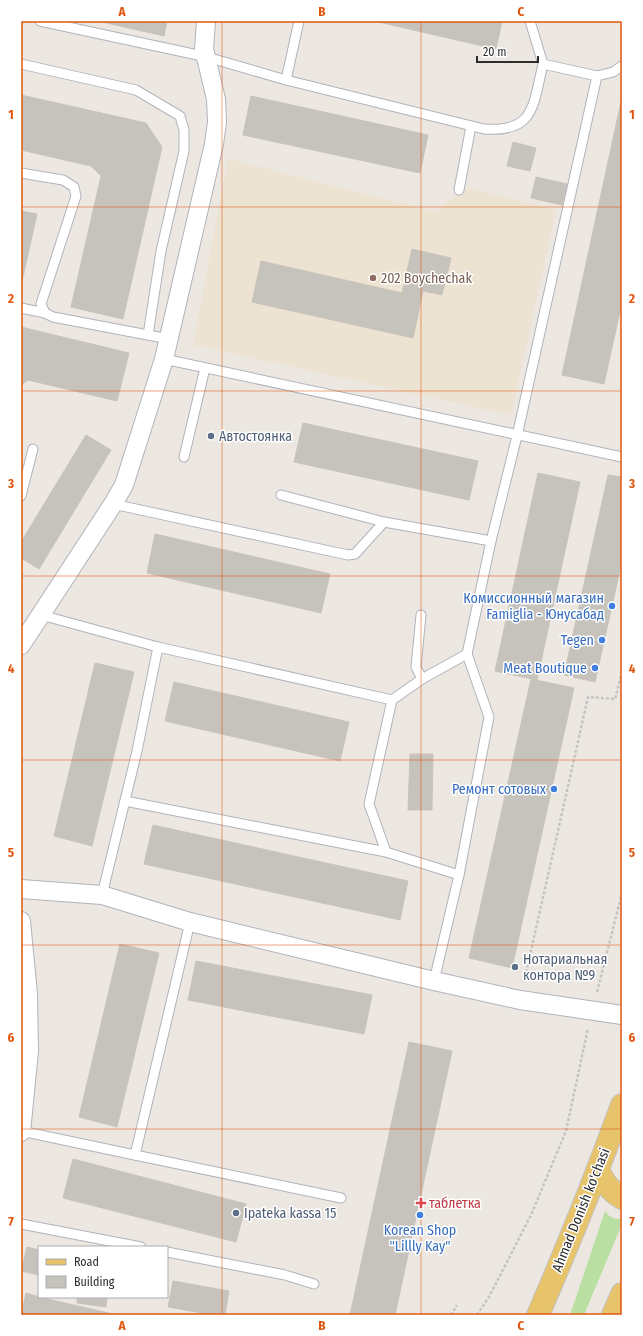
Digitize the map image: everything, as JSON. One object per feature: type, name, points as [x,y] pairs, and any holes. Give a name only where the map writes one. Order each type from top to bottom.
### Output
[{"type":"main road","name":"Ahmad Donish ko'chasi","points":[[538,1315],[568,1246],[622,1105]]},
{"type":"main road","points":[[598,1169],[607,1187],[614,1194],[622,1198]]},
{"type":"main road","points":[[613,1315],[622,1294]]},
{"type":"street","points":[[21,645],[114,504],[124,485],[164,359],[214,144],[217,122],[216,99],[204,49],[206,21]]},
{"type":"street","points":[[21,890],[102,895],[190,922],[434,981],[520,1000],[622,1015]]},
{"type":"street","points":[[21,921],[28,994],[29,1051],[21,1131]]},
{"type":"lane","points":[[40,21],[207,57],[286,80],[471,126],[498,130],[513,127],[525,119],[532,106],[543,64],[530,21]]},
{"type":"lane","points":[[286,80],[299,21]]},
{"type":"lane","points":[[21,64],[136,90],[180,116],[184,130],[184,151],[161,251],[148,335]]},
{"type":"lane","points":[[543,64],[597,76],[613,72],[622,66]]},
{"type":"lane","points":[[434,981],[459,876],[489,717],[467,654],[491,541],[517,436],[597,76]]},
{"type":"lane","points":[[458,190],[471,126]]},
{"type":"lane","points":[[21,173],[63,180],[74,187],[76,196],[41,304],[45,313]]},
{"type":"lane","points":[[21,308],[45,313],[53,317],[169,340]]},
{"type":"lane","points":[[164,359],[517,436],[622,457]]},
{"type":"lane","points":[[184,457],[205,368]]},
{"type":"lane","points":[[21,496],[33,449]]},
{"type":"lane","points":[[281,495],[384,522],[491,541]]},
{"type":"lane","points":[[114,504],[348,555],[355,554],[384,522]]},
{"type":"lane","points":[[41,615],[158,647],[392,700]]},
{"type":"lane","points":[[420,615],[416,667],[422,679]]},
{"type":"lane","points":[[102,895],[137,751],[158,647]]},
{"type":"lane","points":[[386,852],[369,804],[392,700],[422,679],[467,654]]},
{"type":"lane","points":[[125,800],[386,852],[459,876]]},
{"type":"lane","points":[[135,1155],[190,922]]},
{"type":"lane","points":[[21,1131],[340,1198]]},
{"type":"lane","points":[[21,1224],[136,1246]]},
{"type":"lane","points":[[168,1252],[285,1275],[314,1284]]},
{"type":"path","points":[[520,1000],[588,697],[615,699],[622,672]]},
{"type":"path","points":[[477,1315],[489,1297],[531,1215],[566,1131],[592,1010],[622,894]]},
{"type":"path","points":[[451,1315],[457,1305]]},
{"type":"shaded area","name":"202 Boychechak","points":[[228,159],[435,211],[469,188],[556,210],[511,415],[193,345]]},
{"type":"green space","points":[[605,1211],[612,1218],[622,1219],[622,1224],[584,1315],[570,1315]]},
{"type":"building","points":[[98,21],[167,21],[164,36]]},
{"type":"building","points":[[374,21],[502,21],[496,49]]},
{"type":"building","points":[[21,95],[146,123],[162,147],[123,319],[71,307],[101,176],[91,166],[21,150]]},
{"type":"building","points":[[251,96],[428,135],[420,173],[243,135]]},
{"type":"building","points":[[622,97],[622,302],[604,384],[562,375]]},
{"type":"building","points":[[513,142],[536,148],[530,171],[507,166]]},
{"type":"building","points":[[536,177],[567,184],[562,205],[531,198]]},
{"type":"building","points":[[21,211],[37,214],[21,286]]},
{"type":"building","points":[[412,249],[451,258],[442,295],[423,291],[413,338],[252,302],[261,261],[402,293]]},
{"type":"building","points":[[21,327],[129,353],[117,401],[28,380],[21,385]]},
{"type":"building","points":[[303,423],[478,461],[469,500],[294,462]]},
{"type":"building","points":[[86,435],[111,450],[39,569],[21,558],[21,542]]},
{"type":"building","points":[[538,473],[580,482],[537,680],[495,671]]},
{"type":"building","points":[[608,475],[622,477],[622,561],[595,682],[564,675]]},
{"type":"building","points":[[155,534],[330,574],[321,613],[147,573]]},
{"type":"building","points":[[95,663],[134,672],[92,846],[54,836]]},
{"type":"building","points":[[531,679],[574,688],[512,968],[469,958]]},
{"type":"building","points":[[174,682],[349,722],[340,761],[165,721]]},
{"type":"building","points":[[410,754],[433,754],[432,810],[408,810]]},
{"type":"building","points":[[153,825],[408,881],[400,920],[144,864]]},
{"type":"building","points":[[120,944],[159,953],[117,1127],[79,1117]]},
{"type":"building","points":[[196,961],[372,995],[364,1034],[188,1000]]},
{"type":"building","points":[[409,1042],[452,1051],[395,1315],[350,1315]]},
{"type":"building","points":[[73,1159],[246,1204],[236,1242],[63,1198]]},
{"type":"building","points":[[27,1247],[38,1250],[38,1275],[21,1271]]},
{"type":"building","points":[[173,1281],[229,1291],[225,1315],[213,1315],[168,1307]]},
{"type":"building","points":[[26,1293],[38,1297],[38,1298],[117,1315],[21,1315]]},
{"type":"building","points":[[77,1298],[107,1298],[106,1307],[77,1303]]},
{"type":"place","name":"202 Boychechak","points":[[373,278]]},
{"type":"place","name":"Автостоянка","points":[[211,436]]},
{"type":"place","name":"Комиссионный магазин Famiglia - Юнусабад","points":[[612,606]]},
{"type":"place","name":"Tegen","points":[[602,640]]},
{"type":"place","name":"Meat Boutique","points":[[595,668]]},
{"type":"place","name":"Ремонт сотовых","points":[[554,789]]},
{"type":"place","name":"Нотариальная контора №9","points":[[515,967]]},
{"type":"place","name":"таблетка","points":[[421,1203]]},
{"type":"place","name":"Ipateka kassa 15","points":[[236,1213]]},
{"type":"place","name":"Korean Shop \"Lillly Kay\"","points":[[420,1215]]}]
